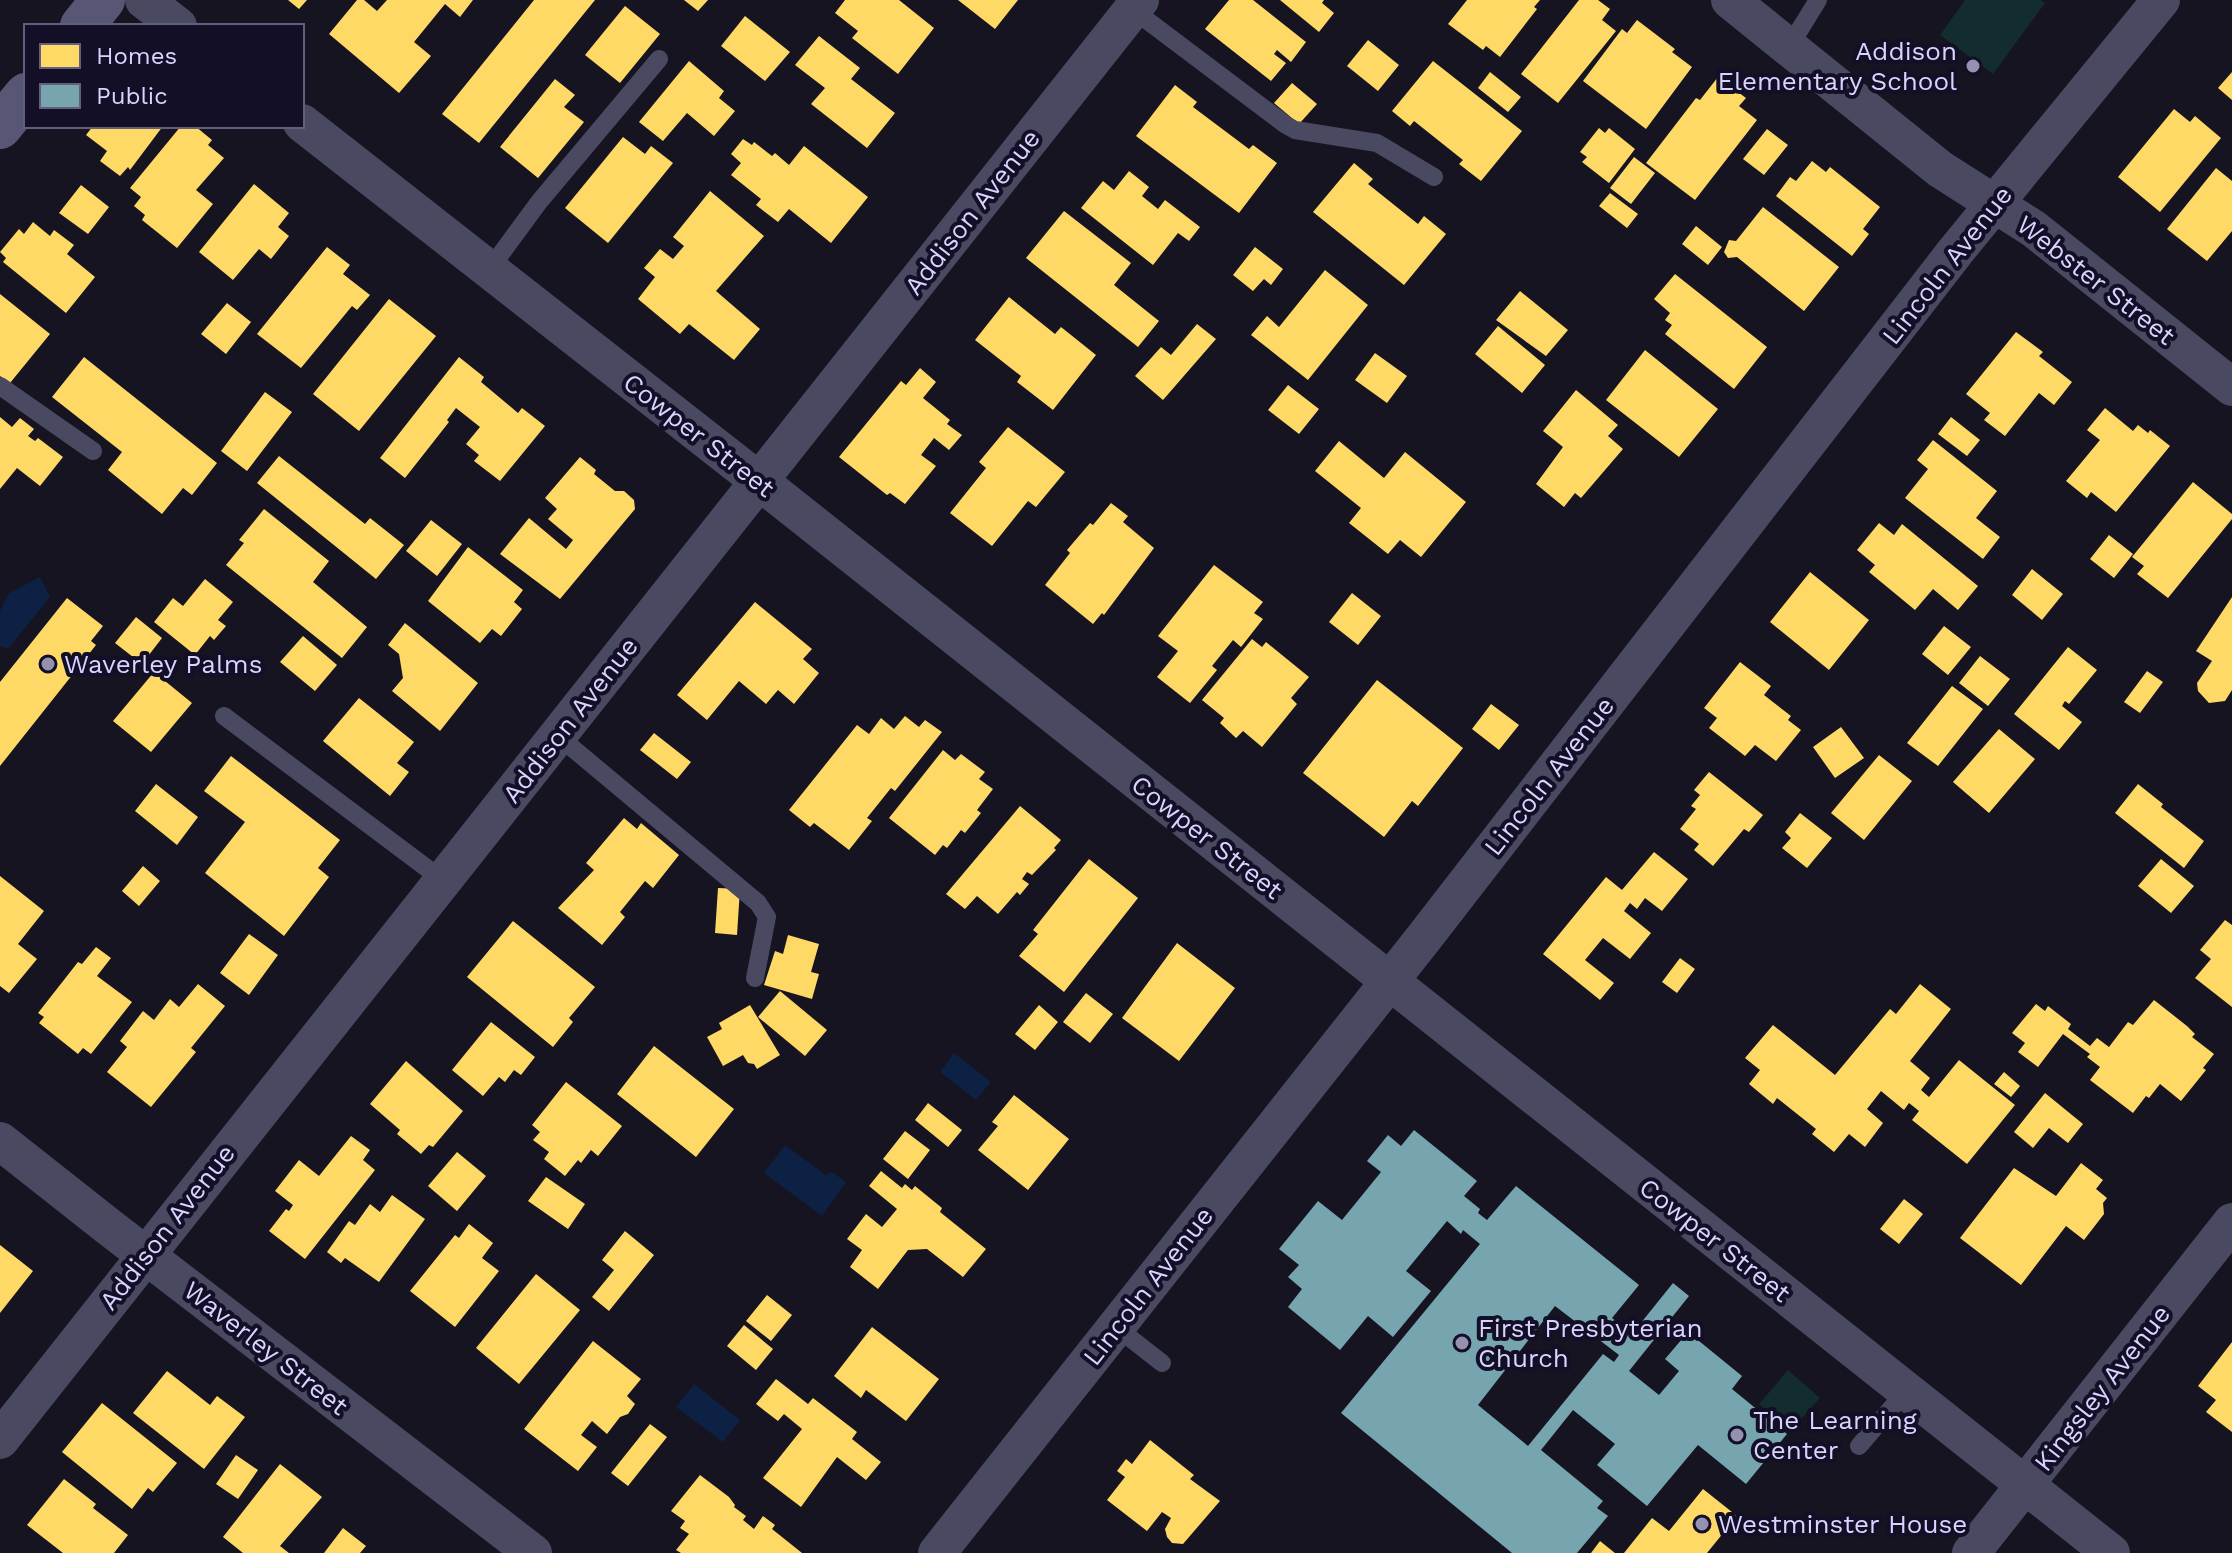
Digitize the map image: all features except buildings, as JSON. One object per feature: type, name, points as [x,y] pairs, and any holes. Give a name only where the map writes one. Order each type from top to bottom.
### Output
[{"type":"street","points":[[84,24],[103,0]]},
{"type":"street","points":[[144,0],[175,24]]},
{"type":"street","name":"Webster Street","points":[[1730,0],[1940,169],[1996,202],[2047,238],[2232,387]]},
{"type":"street","name":"Lincoln Avenue","points":[[937,1553],[1996,202],[2161,0]]},
{"type":"street","name":"Addison Avenue","points":[[0,1440],[1136,5]]},
{"type":"street","points":[[0,127],[24,97]]},
{"type":"street","name":"Cowper Street","points":[[304,125],[759,481],[2111,1553]]},
{"type":"street","name":"Waverley Street","points":[[0,1141],[533,1553]]},
{"type":"street","name":"Kingsley Avenue","points":[[1971,1553],[2232,1222]]},
{"type":"lane","points":[[1789,47],[1818,0]]},
{"type":"lane","points":[[1136,5],[1286,125],[1295,130],[1377,143],[1434,177]]},
{"type":"lane","points":[[489,270],[539,202],[659,59]]},
{"type":"lane","points":[[0,386],[93,451]]},
{"type":"lane","points":[[224,716],[444,881]]},
{"type":"lane","points":[[558,736],[758,903],[767,917],[755,978]]},
{"type":"lane","points":[[1116,1327],[1162,1363]]},
{"type":"lane","points":[[1859,1446],[1906,1391]]},
{"type":"green space","points":[[1965,0],[2041,0],[2045,3],[1993,74],[1940,35]]},
{"type":"green space","points":[[1788,1370],[1820,1398],[1790,1431],[1759,1404]]},
{"type":"water","points":[[40,577],[50,597],[8,649],[0,646],[0,611],[9,593]]},
{"type":"water","points":[[954,1053],[991,1082],[976,1100],[940,1072]]},
{"type":"water","points":[[785,1145],[826,1175],[832,1172],[846,1182],[822,1216],[764,1173]]},
{"type":"water","points":[[694,1384],[740,1420],[723,1442],[676,1407]]},
{"type":"place","name":"Addison Elementary School","points":[[1973,66]]},
{"type":"place","name":"Waverley Palms","points":[[48,664]]},
{"type":"place","name":"First Presbyterian Church","points":[[1462,1343]]},
{"type":"place","name":"The Learning Center","points":[[1737,1435]]},
{"type":"place","name":"Westminster House","points":[[1702,1524]]}]
